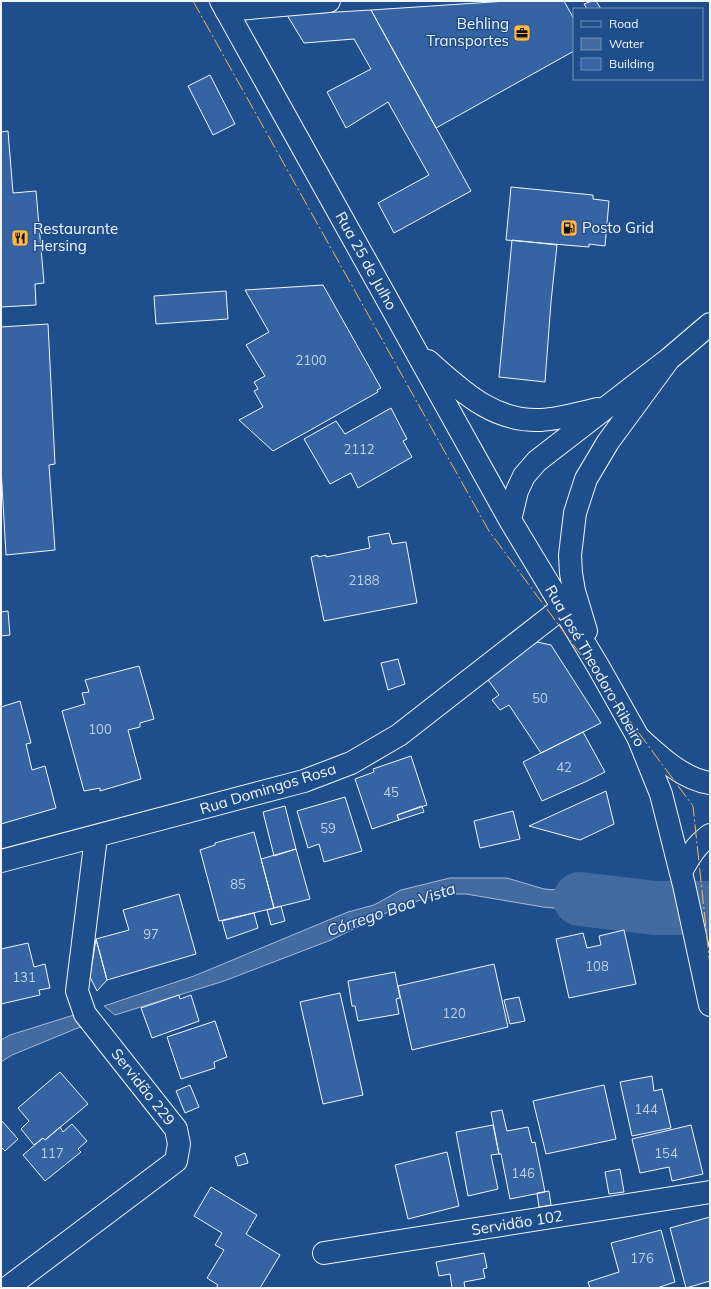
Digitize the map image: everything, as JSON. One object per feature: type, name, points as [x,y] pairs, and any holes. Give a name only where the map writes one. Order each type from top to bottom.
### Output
[{"type":"main road","points":[[223,6],[329,1]]},
{"type":"main road","name":"Rua 25 de Julho","points":[[223,6],[510,520]]},
{"type":"main road","points":[[510,520],[517,491],[524,476],[537,461],[669,359],[710,324]]},
{"type":"main road","points":[[416,351],[460,389],[484,406],[506,416],[528,420],[542,420],[563,417],[605,407]]},
{"type":"main road","points":[[598,666],[574,591],[571,573],[571,543],[576,513],[586,479],[608,442],[669,359]]},
{"type":"main road","name":"Rua José Theodoro Ribeiro","points":[[510,520],[598,666],[638,738],[661,794],[682,878],[710,1005]]},
{"type":"main road","name":"Rua Domingos Rosa","points":[[1,861],[304,781],[351,763],[399,735],[562,608]]},
{"type":"main road","points":[[638,738],[674,766],[701,782],[710,783]]},
{"type":"main road","points":[[682,878],[693,851],[710,835]]},
{"type":"main road","name":"Servidão 229","points":[[7,1288],[176,1161],[179,1144],[176,1130],[85,1014],[77,991],[96,837]]},
{"type":"main road","name":"Servidão 102","points":[[324,1253],[710,1192]]},
{"type":"water","points":[[450,878],[507,878],[544,889],[653,897],[657,918],[543,907],[466,894],[448,894],[427,898],[396,908],[331,940],[224,981],[115,1015],[104,1006],[194,976],[348,912],[374,905],[401,890]]},
{"type":"water","points":[[77,1014],[85,1025],[12,1055],[1,1062],[1,1040],[10,1035]]},
{"type":"building","points":[[507,1],[564,1],[573,17],[573,52],[436,128],[371,10]]},
{"type":"building","points":[[596,1],[600,8],[586,8],[584,4]]},
{"type":"building","points":[[371,10],[471,191],[394,233],[378,203],[429,175],[388,102],[346,128],[327,92],[371,69],[354,39],[304,43],[287,15]]},
{"type":"building","points":[[210,75],[235,124],[213,135],[188,86]]},
{"type":"building","name":"Restaurante Hersing","points":[[8,131],[13,193],[36,191],[44,283],[35,284],[36,305],[1,307],[1,132]]},
{"type":"building","points":[[511,187],[593,195],[593,199],[609,201],[605,246],[589,244],[589,247],[506,240]]},
{"type":"building","points":[[512,240],[557,245],[545,382],[499,377]]},
{"type":"building","points":[[323,285],[381,388],[377,390],[378,392],[273,451],[239,420],[263,407],[254,391],[258,389],[254,382],[265,376],[246,345],[269,332],[245,290]]},
{"type":"building","points":[[226,291],[228,319],[156,324],[154,296]]},
{"type":"building","points":[[48,324],[55,464],[49,465],[55,550],[6,555],[1,468],[1,327]]},
{"type":"building","points":[[391,408],[407,439],[403,441],[412,457],[358,488],[351,473],[330,484],[304,439],[336,421],[345,434]]},
{"type":"building","points":[[389,533],[392,544],[406,542],[417,603],[324,621],[311,557],[326,555],[326,557],[370,548],[368,537]]},
{"type":"building","points":[[8,611],[10,635],[1,636],[1,612]]},
{"type":"building","points":[[537,642],[551,645],[601,723],[541,753],[509,705],[500,710],[492,700],[499,695],[486,677]]},
{"type":"building","points":[[398,659],[405,684],[388,690],[381,663]]},
{"type":"building","points":[[139,666],[154,719],[140,723],[140,727],[128,730],[141,779],[100,791],[100,788],[84,791],[62,711],[85,704],[82,693],[89,692],[85,680]]},
{"type":"building","points":[[20,701],[31,743],[26,744],[32,770],[45,766],[56,808],[1,824],[1,707]]},
{"type":"building","points":[[583,732],[605,772],[542,801],[523,762]]},
{"type":"building","points":[[411,756],[427,805],[397,815],[399,820],[372,829],[355,779],[374,772],[373,769]]},
{"type":"building","points":[[606,791],[614,824],[580,840],[529,826]]},
{"type":"building","points":[[345,797],[362,851],[324,862],[319,844],[308,848],[297,811]]},
{"type":"building","points":[[285,806],[296,849],[274,856],[263,812]]},
{"type":"building","points":[[422,806],[424,812],[399,820],[397,815]]},
{"type":"building","points":[[513,811],[520,839],[480,848],[474,821]]},
{"type":"building","points":[[254,832],[274,908],[219,921],[200,850],[215,845],[215,843]]},
{"type":"building","points":[[296,849],[310,899],[274,908],[261,859]]},
{"type":"building","points":[[179,894],[196,954],[107,980],[96,939],[129,930],[123,910]]},
{"type":"building","points":[[281,906],[285,921],[271,925],[267,910]]},
{"type":"building","points":[[254,913],[258,928],[227,939],[222,921]]},
{"type":"building","points":[[624,930],[636,984],[569,998],[556,939],[583,933],[587,948],[601,945],[599,936]]},
{"type":"building","points":[[96,939],[107,980],[97,991],[90,977]]},
{"type":"building","points":[[28,943],[34,967],[45,964],[50,988],[39,990],[40,995],[1,1004],[1,949]]},
{"type":"building","points":[[494,964],[508,1027],[412,1050],[398,986]]},
{"type":"building","points":[[395,972],[400,998],[396,999],[399,1014],[358,1021],[355,1006],[352,1006],[348,981]]},
{"type":"building","points":[[340,993],[363,1095],[323,1104],[300,1002]]},
{"type":"building","points":[[179,995],[180,999],[191,995],[199,1021],[152,1038],[141,1008]]},
{"type":"building","points":[[519,997],[525,1021],[510,1024],[504,1000]]},
{"type":"building","points":[[215,1021],[227,1057],[214,1062],[215,1068],[181,1079],[167,1037]]},
{"type":"building","points":[[60,1072],[88,1104],[45,1140],[43,1138],[34,1145],[21,1129],[29,1121],[18,1108]]},
{"type":"building","points":[[652,1076],[654,1091],[662,1089],[671,1128],[632,1136],[620,1082]]},
{"type":"building","points":[[190,1085],[199,1107],[185,1113],[176,1091]]},
{"type":"building","points":[[604,1085],[616,1139],[546,1154],[533,1101]]},
{"type":"building","points":[[502,1110],[507,1131],[528,1127],[532,1143],[535,1142],[545,1192],[510,1199],[491,1112]]},
{"type":"building","points":[[1,1120],[18,1139],[5,1151],[1,1147]]},
{"type":"building","points":[[72,1124],[87,1141],[78,1149],[81,1152],[45,1181],[23,1155],[43,1138],[45,1140],[60,1127],[63,1132]]},
{"type":"building","points":[[493,1125],[499,1154],[491,1155],[498,1189],[468,1196],[456,1132]]},
{"type":"building","points":[[691,1125],[703,1174],[672,1181],[669,1167],[640,1173],[632,1139]]},
{"type":"building","points":[[447,1152],[459,1206],[408,1219],[395,1165]]},
{"type":"building","points":[[245,1153],[248,1163],[238,1166],[235,1157]]},
{"type":"building","points":[[620,1169],[624,1192],[609,1194],[605,1172]]},
{"type":"building","points":[[211,1187],[257,1215],[246,1234],[280,1255],[260,1288],[216,1288],[218,1285],[207,1278],[224,1250],[215,1245],[222,1233],[194,1216]]},
{"type":"building","points":[[549,1191],[551,1205],[539,1207],[537,1193]]},
{"type":"building","points":[[710,1217],[710,1281],[686,1288],[670,1228]]},
{"type":"building","points":[[661,1230],[675,1282],[657,1288],[590,1288],[588,1282],[619,1272],[611,1243]]},
{"type":"building","points":[[484,1253],[487,1268],[483,1269],[485,1278],[464,1282],[465,1288],[452,1288],[450,1274],[439,1276],[436,1262]]},
{"type":"waterway","name":"Córrego Boa Vista","points":[[580,899],[655,908],[710,908]]},
{"type":"power","points":[[193,1],[489,531],[693,806],[710,966]]},
{"type":"place","name":"Behling Transportes","points":[[522,33]]},
{"type":"place","name":"Posto Grid","points":[[569,228]]},
{"type":"place","name":"Restaurante Hersing","points":[[20,238]]}]
